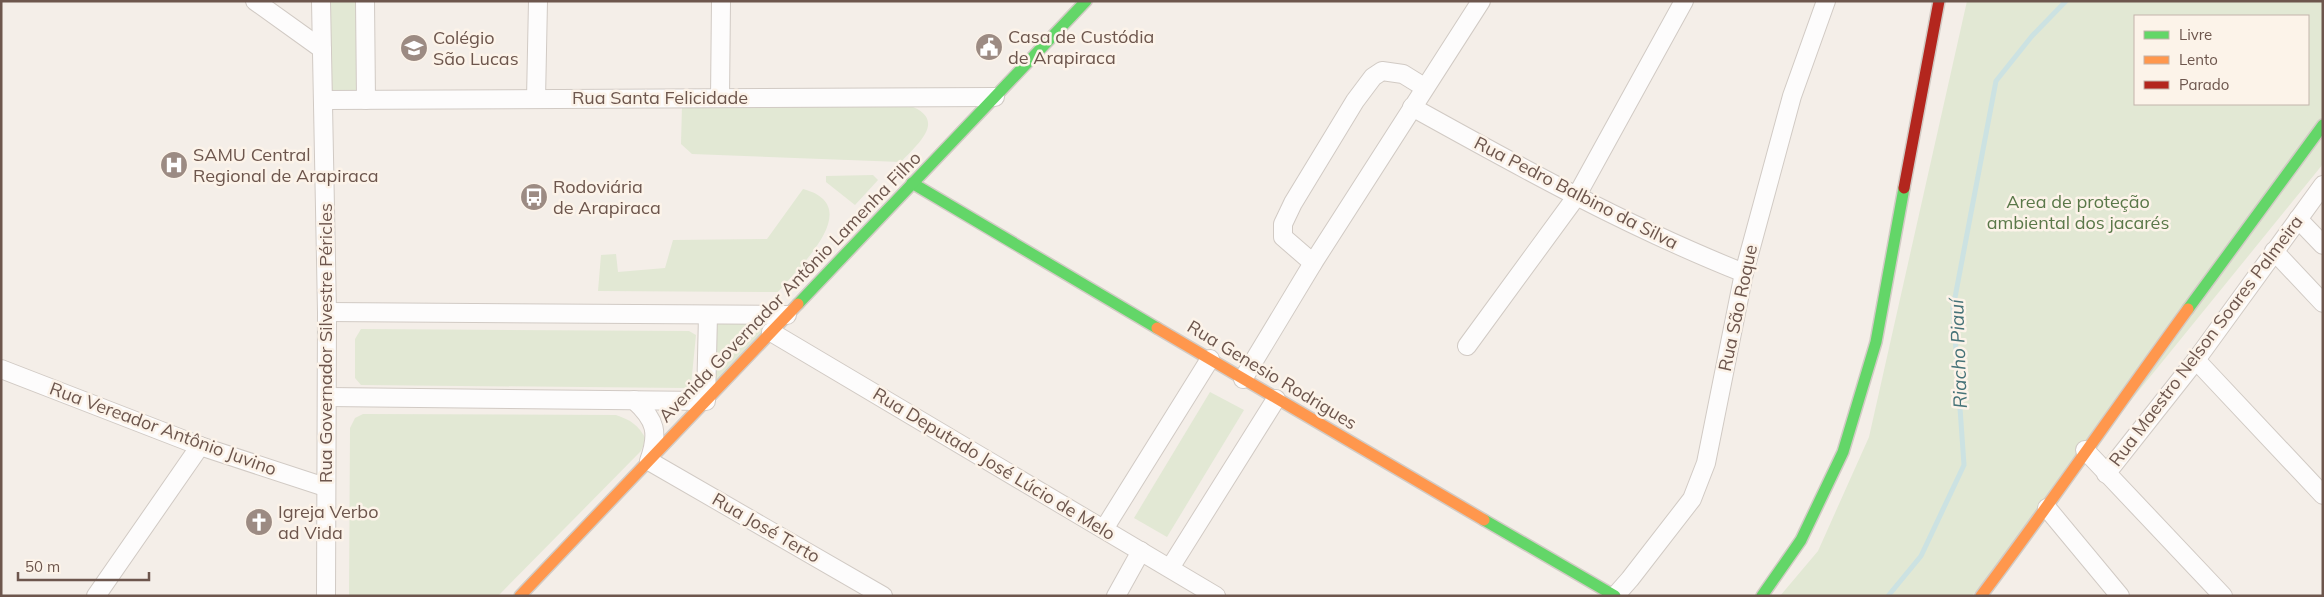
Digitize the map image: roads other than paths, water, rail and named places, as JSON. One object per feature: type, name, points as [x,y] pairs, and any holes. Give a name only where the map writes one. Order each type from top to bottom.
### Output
[{"type":"main road","name":"Avenida Governador Antônio Lamenha Filho","points":[[520,596],[1086,1]]},
{"type":"main road","points":[[1762,596],[1801,540],[1843,452],[1876,342],[1939,1]]},
{"type":"main road","points":[[1981,596],[2047,508],[2085,450],[2323,125]]},
{"type":"main road","name":"Rua Genesio Rodrigues","points":[[912,183],[1276,399],[1615,596]]},
{"type":"street","points":[[255,1],[322,49]]},
{"type":"street","name":"Rua Governador Silvestre Péricles","points":[[321,1],[325,100],[328,397],[325,486],[326,596]]},
{"type":"street","points":[[366,1],[366,100]]},
{"type":"street","points":[[536,99],[538,1]]},
{"type":"street","points":[[720,98],[721,1]]},
{"type":"street","points":[[1243,379],[1313,263],[1424,86],[1480,1]]},
{"type":"street","points":[[1467,346],[1576,197],[1684,1]]},
{"type":"street","name":"Rua São Roque","points":[[1615,596],[1692,499],[1706,463],[1744,273],[1792,96],[1826,1]]},
{"type":"street","points":[[1313,263],[1283,237],[1283,224],[1293,203],[1355,100],[1373,77],[1382,71],[1403,74],[1424,86]]},
{"type":"street","name":"Rua Santa Felicidade","points":[[325,100],[995,97]]},
{"type":"street","name":"Rua Pedro Balbino da Silva","points":[[1412,107],[1576,197],[1686,250],[1744,273]]},
{"type":"street","name":"Rua Maestro Nelson Soares Palmeira","points":[[2106,474],[2196,360],[2323,185]]},
{"type":"street","points":[[2298,219],[2323,245]]},
{"type":"street","points":[[2274,251],[2323,303]]},
{"type":"street","points":[[327,312],[788,315]]},
{"type":"street","points":[[328,397],[706,401],[708,315]]},
{"type":"street","name":"Rua Deputado José Lúcio de Melo","points":[[771,332],[1216,596]]},
{"type":"street","points":[[1104,529],[1210,359]]},
{"type":"street","points":[[2196,360],[2323,495]]},
{"type":"street","name":"Rua Vereador Antônio Juvino","points":[[1,369],[200,446],[325,486]]},
{"type":"street","points":[[1170,568],[1276,399]]},
{"type":"street","points":[[634,400],[652,420],[656,432],[654,448],[649,460]]},
{"type":"street","points":[[96,596],[200,446]]},
{"type":"street","points":[[2085,450],[2223,596]]},
{"type":"street","name":"Rua José Terto","points":[[649,460],[883,596]]},
{"type":"street","points":[[2047,508],[2120,596]]},
{"type":"street","points":[[1116,596],[1141,551]]},
{"type":"waterway","name":"Riacho Piauí","points":[[1888,596],[1921,556],[1964,465],[1953,308],[1996,81],[2032,36],[2066,1]]},
{"type":"place","name":"Casa de Custódia de Arapiraca","points":[[989,47]]},
{"type":"place","name":"Colégio São Lucas","points":[[414,48]]},
{"type":"place","name":"SAMU Central Regional de Arapiraca","points":[[174,165]]},
{"type":"place","name":"Rodoviária de Arapiraca","points":[[534,197]]},
{"type":"place","name":"Igreja Verbo ad Vida","points":[[259,522]]},
{"type":"park label","name":"Area de proteção ambiental dos jacarés","points":[[2078,212]]}]
